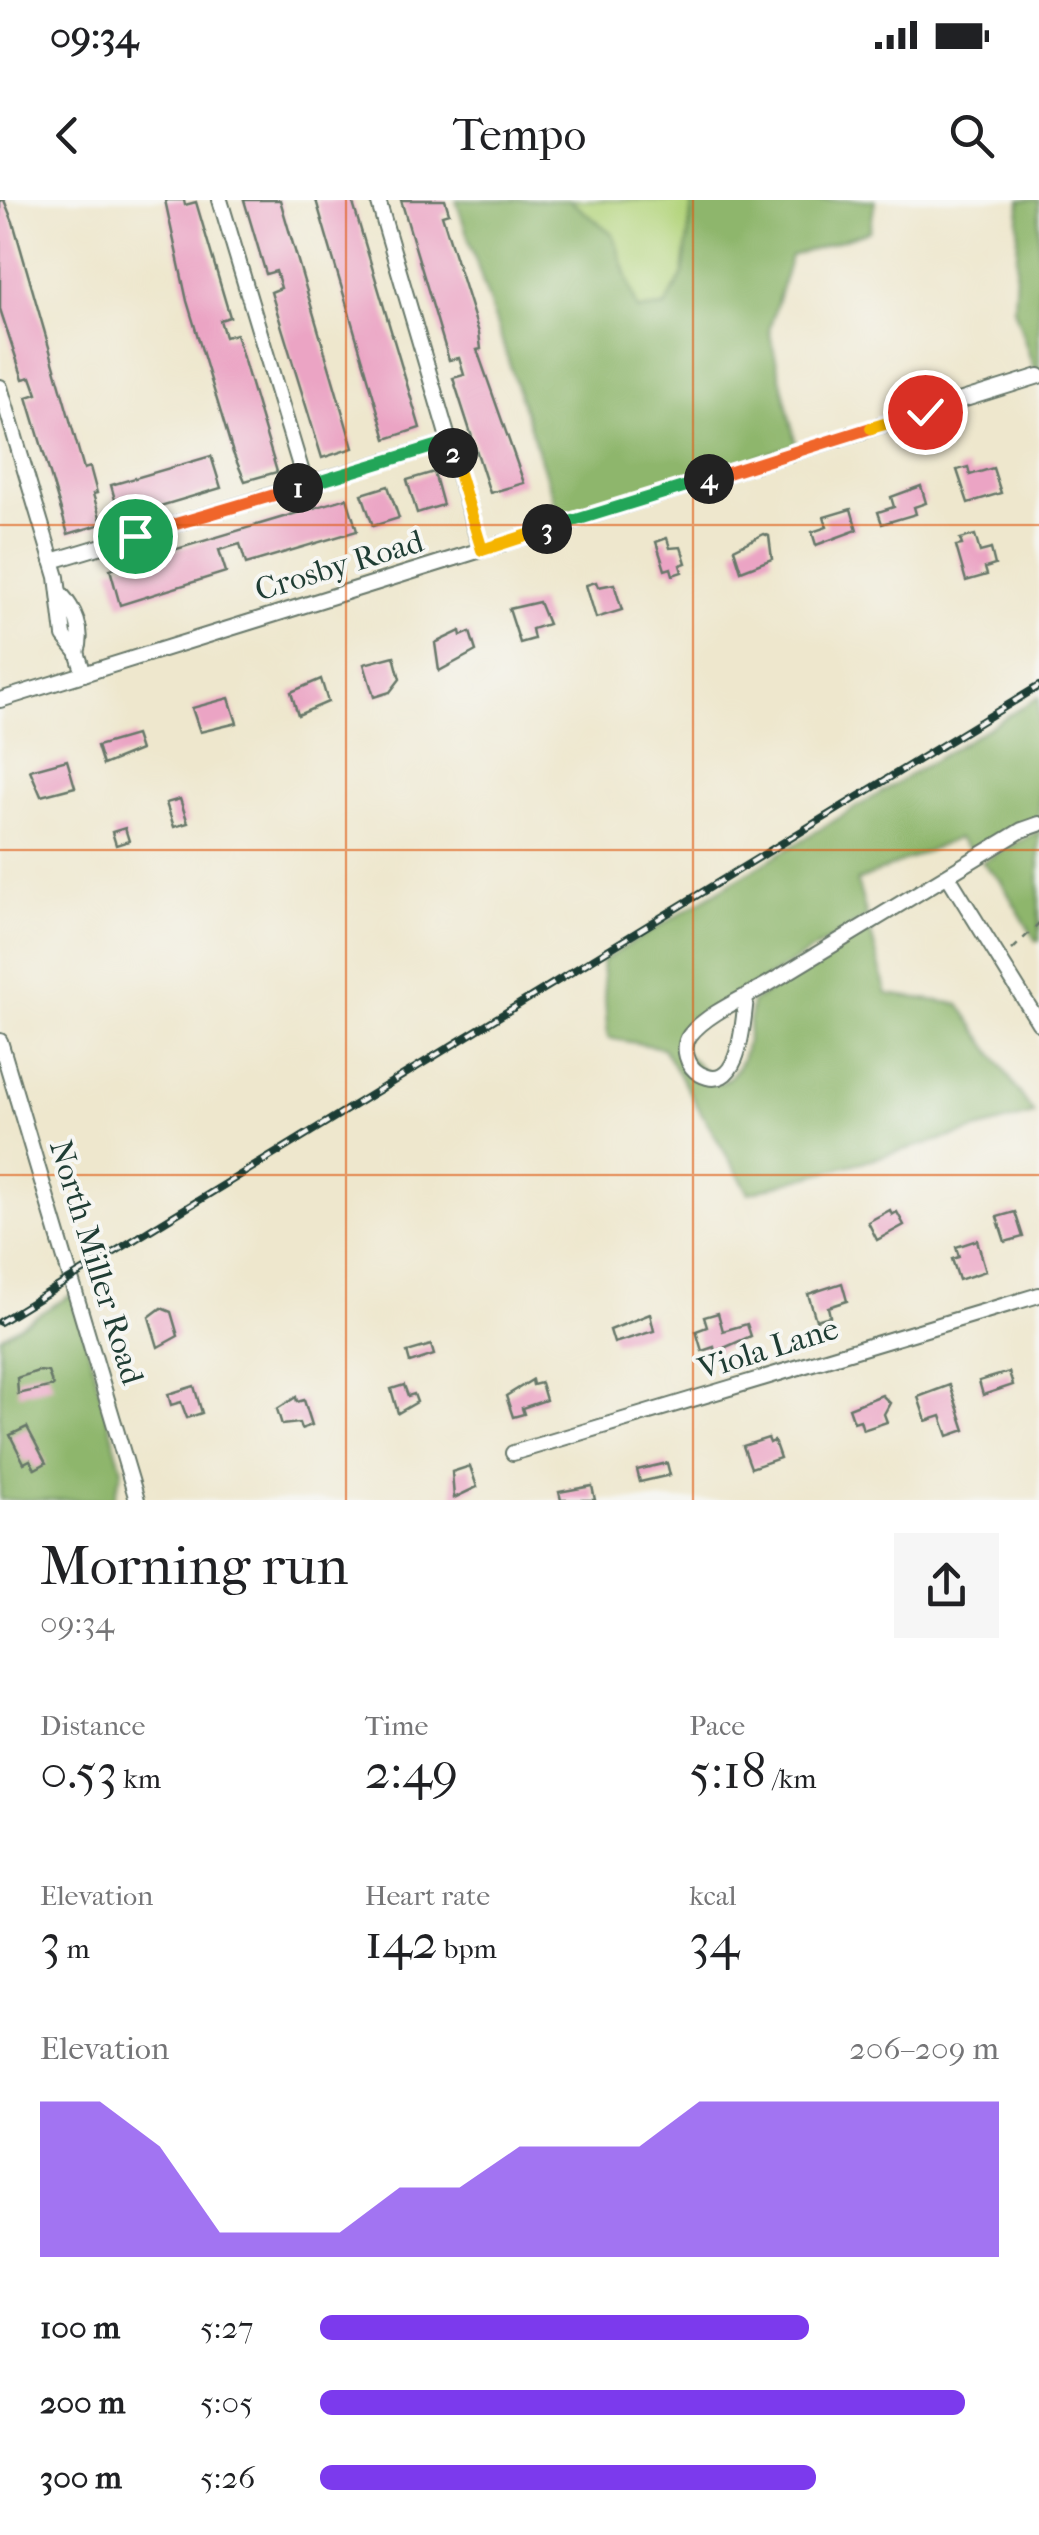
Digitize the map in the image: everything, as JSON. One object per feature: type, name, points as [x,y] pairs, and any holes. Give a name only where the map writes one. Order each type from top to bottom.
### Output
[{"type":"street","points":[[220,200],[306,486]]},
{"type":"street","points":[[378,200],[482,550]]},
{"type":"street","name":"Crosby Road","points":[[0,700],[1039,376]]},
{"type":"street","points":[[0,387],[66,613],[64,636],[77,652],[84,674]]},
{"type":"street","points":[[52,561],[449,442]]},
{"type":"street","points":[[746,998],[737,1058],[728,1072],[716,1078],[700,1074],[688,1063],[687,1039],[746,998],[1039,824]]},
{"type":"street","points":[[948,876],[1039,1023]]},
{"type":"street","name":"North Miller Road","points":[[0,1042],[137,1500]]},
{"type":"street","name":"Viola Lane","points":[[513,1453],[1039,1295]]},
{"type":"path","points":[[1001,963],[1039,924]]},
{"type":"green space","points":[[456,200],[569,200],[613,234],[638,310],[665,307],[683,274],[693,200],[875,200],[870,231],[791,256],[769,330],[796,445],[560,519]]},
{"type":"green space","points":[[569,200],[693,200],[683,274],[664,307],[637,310],[613,235]]},
{"type":"green space","points":[[1020,200],[1039,200],[1039,369],[1034,370],[1014,308]]},
{"type":"green space","points":[[1039,697],[1039,817],[973,853],[958,838],[857,881],[867,917],[690,1025],[679,1048],[719,1084],[742,1060],[752,1002],[870,930],[887,994],[959,1004],[1034,1114],[749,1193],[663,1048],[608,1038],[602,961]]},
{"type":"green space","points":[[1039,831],[1036,941],[1000,880],[982,862]]},
{"type":"green space","points":[[73,1294],[122,1470],[113,1500],[0,1500],[0,1337]]},
{"type":"building","points":[[0,200],[4,200],[13,222],[84,469],[90,467],[97,493],[93,494],[102,524],[68,534],[27,397],[37,394],[31,377],[23,379],[0,309]]},
{"type":"building","points":[[165,200],[184,200],[185,205],[196,202],[230,317],[220,320],[225,337],[236,334],[277,472],[245,481],[233,453],[187,301]]},
{"type":"building","points":[[244,200],[280,200],[353,448],[322,458],[271,292],[281,288],[276,271],[266,274]]},
{"type":"building","points":[[316,200],[352,200],[420,428],[386,439]]},
{"type":"building","points":[[401,200],[445,200],[449,213],[442,215],[479,333],[481,349],[477,350],[524,483],[490,493],[453,378],[464,375],[459,358],[449,360]]},
{"type":"building","points":[[211,456],[221,488],[120,518],[111,485]]},
{"type":"building","points":[[968,467],[970,475],[993,468],[1001,493],[968,503],[957,470]]},
{"type":"building","points":[[434,472],[443,505],[417,513],[407,480]]},
{"type":"building","points":[[388,486],[399,518],[373,526],[362,494]]},
{"type":"building","points":[[921,486],[926,503],[914,507],[916,514],[882,524],[878,512],[894,507],[891,497]]},
{"type":"building","points":[[347,498],[357,531],[246,564],[240,544],[219,550],[226,572],[120,605],[110,569]]},
{"type":"building","points":[[851,509],[857,530],[816,545],[812,532],[827,527],[824,517]]},
{"type":"building","points":[[764,534],[769,536],[772,559],[741,571],[734,549]]},
{"type":"building","points":[[975,535],[980,552],[991,549],[995,565],[985,568],[987,575],[966,581],[956,546],[962,545],[960,539]]},
{"type":"building","points":[[667,538],[670,548],[681,547],[686,563],[680,565],[682,572],[673,575],[671,568],[665,570],[656,542]]},
{"type":"building","points":[[596,582],[598,587],[614,584],[622,610],[596,618],[586,585]]},
{"type":"building","points":[[539,602],[548,624],[532,629],[534,639],[520,643],[509,609]]},
{"type":"building","points":[[460,631],[461,636],[470,632],[476,651],[439,671],[435,643]]},
{"type":"building","points":[[394,656],[400,679],[390,692],[374,697],[364,664]]},
{"type":"building","points":[[321,679],[328,702],[298,715],[291,692]]},
{"type":"building","points":[[229,698],[237,723],[200,732],[192,708]]},
{"type":"building","points":[[135,735],[140,750],[103,765],[97,746]]},
{"type":"building","points":[[67,760],[75,787],[41,796],[30,770]]},
{"type":"building","points":[[180,799],[188,823],[174,827],[166,803]]},
{"type":"building","points":[[125,828],[129,841],[116,845],[112,832]]},
{"type":"building","points":[[890,1210],[892,1215],[897,1212],[904,1225],[877,1240],[868,1222]]},
{"type":"building","points":[[1015,1212],[1023,1237],[1005,1242],[997,1217]]},
{"type":"building","points":[[977,1240],[986,1271],[959,1280],[952,1259],[959,1257],[956,1247]]},
{"type":"building","points":[[842,1283],[847,1301],[828,1307],[830,1316],[816,1320],[808,1294]]},
{"type":"building","points":[[161,1308],[171,1312],[178,1336],[158,1347],[149,1317]]},
{"type":"building","points":[[718,1313],[723,1331],[747,1324],[751,1336],[715,1352],[714,1347],[702,1351],[696,1331],[707,1327],[704,1317]]},
{"type":"building","points":[[650,1314],[654,1331],[614,1343],[610,1330]]},
{"type":"building","points":[[431,1345],[434,1355],[410,1363],[407,1352]]},
{"type":"building","points":[[48,1372],[53,1386],[18,1394],[17,1378]]},
{"type":"building","points":[[1009,1372],[1013,1385],[983,1395],[979,1381]]},
{"type":"building","points":[[532,1380],[533,1385],[541,1383],[546,1400],[522,1408],[524,1414],[513,1417],[506,1396]]},
{"type":"building","points":[[404,1385],[408,1396],[414,1394],[417,1402],[398,1413],[391,1389]]},
{"type":"building","points":[[950,1385],[965,1430],[948,1436],[941,1416],[926,1421],[918,1397]]},
{"type":"building","points":[[194,1386],[202,1413],[187,1418],[181,1402],[171,1405],[168,1394]]},
{"type":"building","points":[[882,1395],[890,1403],[884,1414],[887,1422],[863,1430],[860,1420],[854,1422],[849,1408]]},
{"type":"building","points":[[296,1397],[297,1402],[304,1400],[312,1425],[301,1429],[299,1423],[282,1425],[277,1409]]},
{"type":"building","points":[[27,1427],[46,1463],[35,1469],[30,1460],[24,1463],[10,1435]]},
{"type":"building","points":[[768,1438],[770,1443],[774,1441],[780,1458],[751,1468],[743,1446]]},
{"type":"building","points":[[667,1463],[670,1475],[640,1482],[637,1470]]},
{"type":"building","points":[[470,1466],[477,1487],[454,1498],[452,1472]]},
{"type":"building","points":[[592,1486],[595,1500],[561,1500],[559,1492]]},
{"type":"railway","points":[[0,1322],[1039,686]]},
{"type":"route","points":[[135,536],[449,442],[482,550],[925,412]]}]
